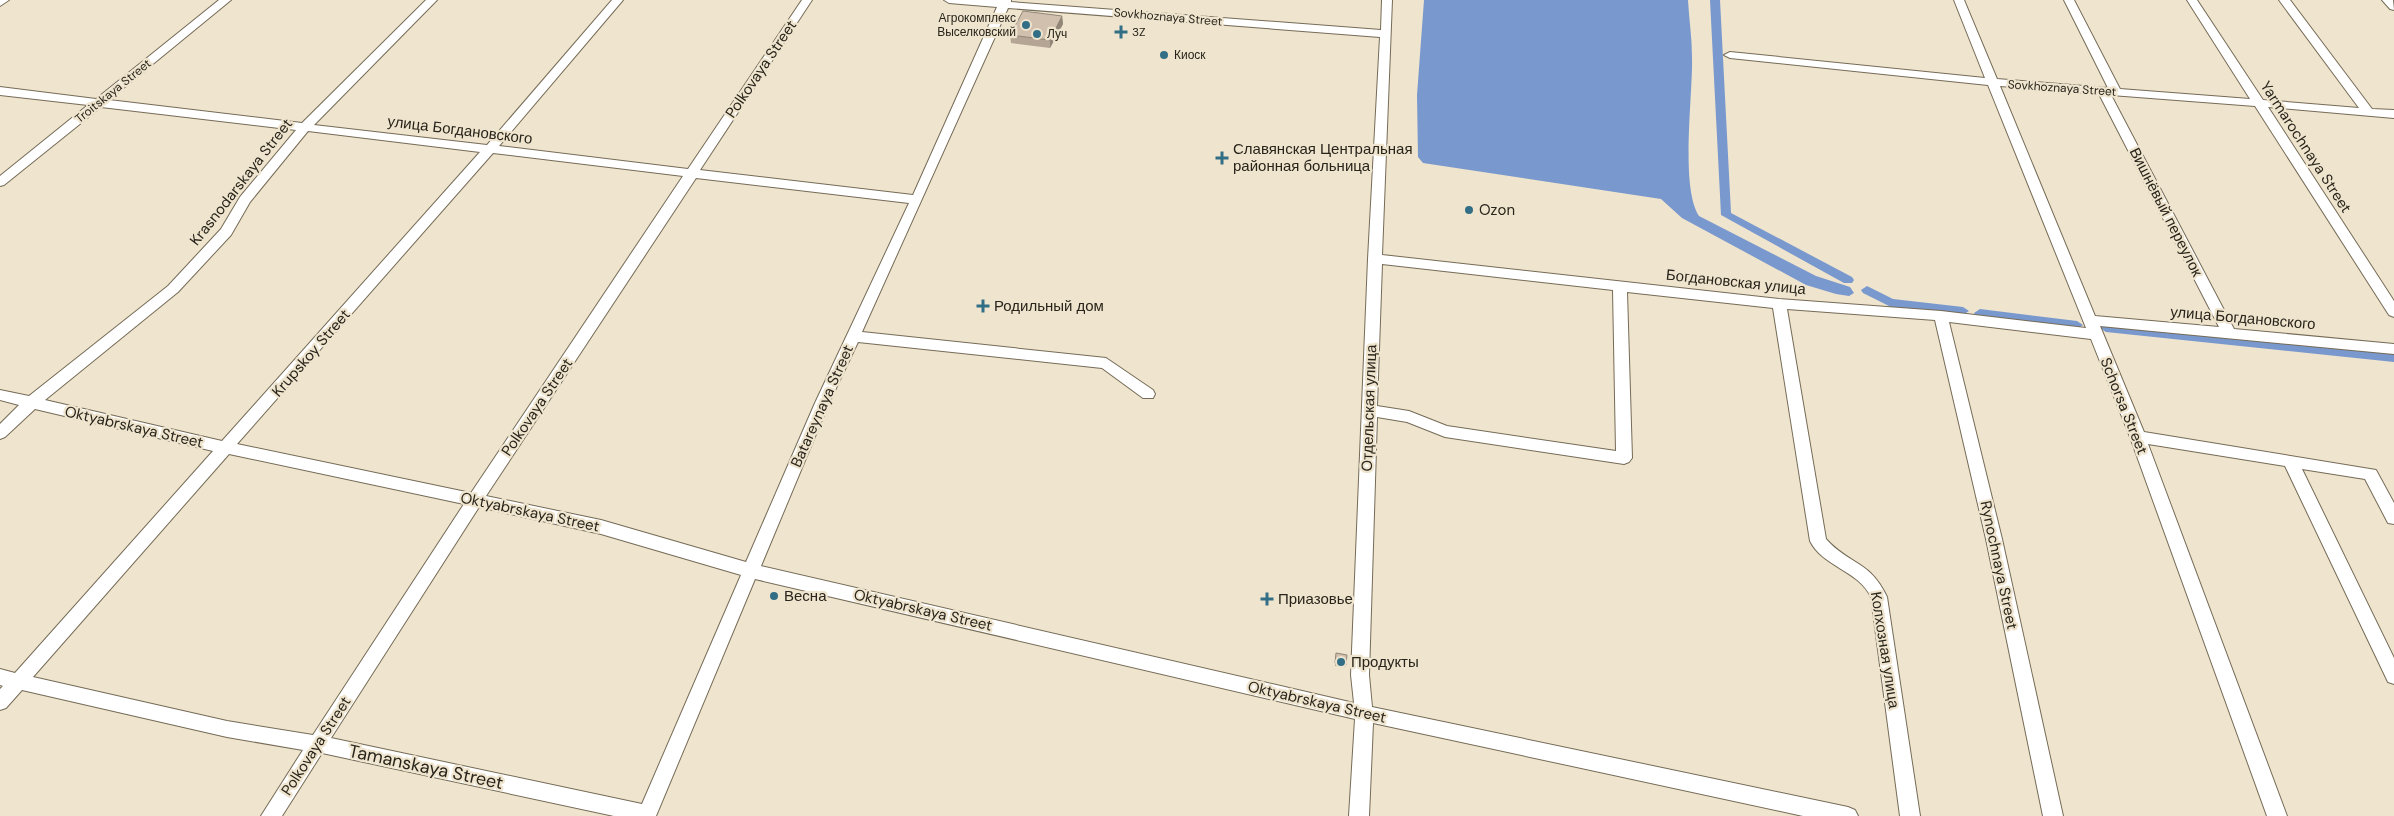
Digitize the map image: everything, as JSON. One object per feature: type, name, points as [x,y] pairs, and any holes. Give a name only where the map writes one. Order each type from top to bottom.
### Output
[{"type":"street","points":[[0,3],[4,0]]},
{"type":"street","name":"Troitskaya Street","points":[[0,182],[226,0]]},
{"type":"street","name":"Krasnodarskaya Street","points":[[0,433],[31,403],[173,289],[226,232],[245,200],[305,127],[432,0]]},
{"type":"street","name":"Krupskoy Street","points":[[0,702],[227,448],[618,0]]},
{"type":"street","name":"Polkovaya Street","points":[[271,816],[475,500],[807,0]]},
{"type":"street","name":"Sovkhoznaya Street","points":[[949,0],[1006,2],[1386,34]]},
{"type":"street","name":"Отдельская улица","points":[[1359,816],[1364,713],[1360,675],[1374,259],[1384,101],[1387,0]]},
{"type":"street","name":"Schorsa Street","points":[[1959,0],[2138,438],[2277,816]]},
{"type":"street","name":"Вишнёвый переулок","points":[[2069,0],[2110,91],[2229,332]]},
{"type":"street","name":"Yarmarochnaya Street","points":[[2192,0],[2394,312]]},
{"type":"street","points":[[2284,0],[2368,112]]},
{"type":"street","points":[[2388,0],[2394,7]]},
{"type":"street","name":"Batareynaya Street","points":[[646,815],[822,403],[917,200],[1006,2]]},
{"type":"street","name":"Sovkhoznaya Street","points":[[1730,55],[1994,82],[2394,114]]},
{"type":"street","name":"улица Богдановского","points":[[0,91],[692,175],[917,200]]},
{"type":"street","name":"Богдановская улица","points":[[1374,259],[1779,304],[2092,327]]},
{"type":"street","points":[[1369,410],[1408,417],[1445,431],[1624,458],[1620,287]]},
{"type":"street","name":"Колхозная улица","points":[[1779,304],[1818,541],[1827,553],[1862,572],[1874,584],[1879,598],[1910,816]]},
{"type":"street","name":"Rynochnaya Street","points":[[1941,316],[1994,538],[2053,816]]},
{"type":"street","name":"улица Богдановского","points":[[2092,327],[2229,332],[2394,349]]},
{"type":"street","points":[[853,336],[1106,363],[1148,394]]},
{"type":"street","name":"Oktyabrskaya Street","points":[[0,395],[227,448],[601,527],[752,570],[1364,713],[1848,816]]},
{"type":"street","points":[[2138,438],[2370,474],[2394,518]]},
{"type":"street","points":[[2291,462],[2394,676]]},
{"type":"street","name":"Tamanskaya Street","points":[[0,677],[227,730],[318,744],[646,815]]},
{"type":"water","points":[[1424,0],[1688,0],[1692,43],[1689,140],[1690,184],[1693,202],[1699,216],[1816,276],[1850,287],[1854,293],[1849,296],[1836,294],[1806,285],[1682,218],[1661,199],[1423,163],[1418,157],[1417,95]]},
{"type":"building","points":[[1023,11],[1062,16],[1050,40],[1010,35]]},
{"type":"building","name":"Продукты","points":[[1336,653],[1347,655],[1346,665],[1335,663]]},
{"type":"waterway","points":[[1715,0],[1726,215],[1848,280]]},
{"type":"waterway","points":[[1867,290],[1891,303],[1963,311]]},
{"type":"waterway","points":[[1980,313],[2077,325]]},
{"type":"waterway","points":[[2106,328],[2394,358]]},
{"type":"place","name":"Агрокомплекс Выселковский","points":[[1026,25]]},
{"type":"place","name":"3Z","points":[[1121,32]]},
{"type":"place","name":"Луч","points":[[1037,34]]},
{"type":"place","name":"Киоск","points":[[1164,55]]},
{"type":"place","name":"Славянская Центральная районная больница","points":[[1222,158]]},
{"type":"place","name":"Ozon","points":[[1469,210]]},
{"type":"place","name":"Родильный дом","points":[[983,306]]},
{"type":"place","name":"Весна","points":[[774,596]]},
{"type":"place","name":"Приазовье","points":[[1267,599]]},
{"type":"place","name":"Продукты","points":[[1341,662]]}]
